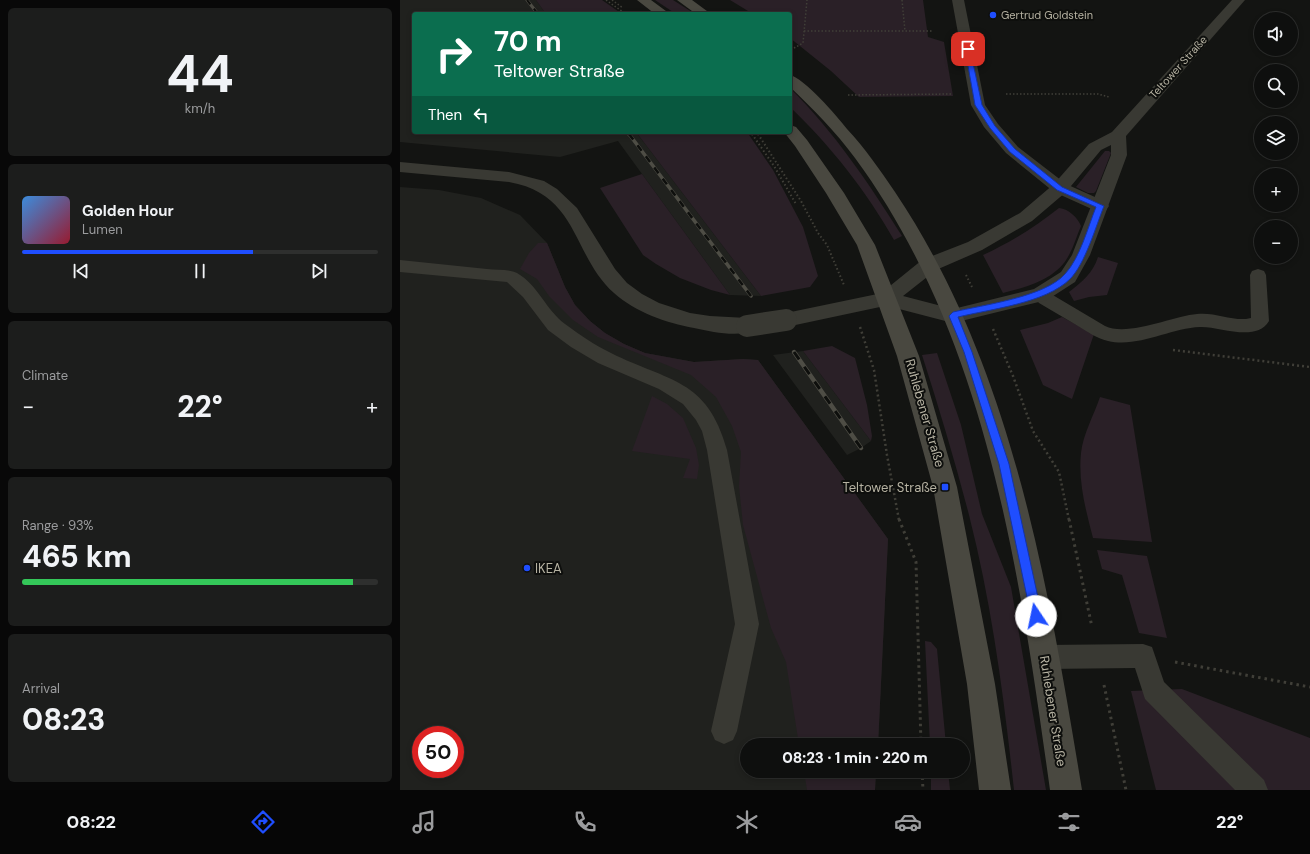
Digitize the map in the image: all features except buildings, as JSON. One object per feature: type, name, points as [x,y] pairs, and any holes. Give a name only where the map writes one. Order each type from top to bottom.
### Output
[{"type":"main road","points":[[643,0],[661,12]]},
{"type":"main road","points":[[683,0],[702,12]]},
{"type":"main road","name":"Ruhlebener Straße","points":[[792,81],[841,131],[862,157],[889,197],[929,265],[968,352],[1004,464],[1023,547],[1044,657],[1066,790]]},
{"type":"main road","name":"Ruhlebener Straße","points":[[792,132],[835,192],[866,245],[908,356],[946,487],[981,684],[995,790]]},
{"type":"street","points":[[958,0],[978,105],[992,127],[1012,150],[1060,188],[1100,206]]},
{"type":"street","name":"Teltower Straße","points":[[887,299],[929,265],[975,246],[1026,217],[1060,188],[1096,147],[1118,135],[1239,0]]},
{"type":"street","points":[[400,167],[508,177],[538,185],[566,206],[577,220],[608,274],[620,288],[635,298],[665,313],[683,319],[721,326],[747,326],[786,320],[887,299],[953,316],[1040,295],[1068,277],[1080,258],[1119,155],[1118,135]]},
{"type":"lane","points":[[400,266],[511,277],[529,293],[554,325],[577,342],[604,358],[666,384],[690,399],[703,414],[712,431],[717,450],[747,624],[724,731]]},
{"type":"lane","points":[[1040,295],[1094,328],[1111,335],[1123,336],[1185,322],[1204,320],[1246,326],[1254,325],[1260,321],[1258,275]]},
{"type":"lane","points":[[1044,657],[1143,656],[1154,690],[1254,790]]},
{"type":"path","points":[[606,0],[623,12]]},
{"type":"path","points":[[794,48],[803,43],[807,0]]},
{"type":"path","points":[[902,0],[905,31]]},
{"type":"path","points":[[804,31],[932,31]]},
{"type":"path","points":[[848,95],[957,94]]},
{"type":"path","points":[[1006,94],[1098,94],[1109,97]]},
{"type":"path","points":[[751,134],[774,166],[796,204]]},
{"type":"path","points":[[757,134],[801,201],[818,233],[827,245],[835,263]]},
{"type":"path","points":[[999,342],[1033,431],[1059,472],[1126,790]]},
{"type":"path","points":[[1172,350],[1310,367]]},
{"type":"path","points":[[870,357],[900,523],[916,562],[921,738]]},
{"type":"path","points":[[1143,656],[1310,687]]},
{"type":"path","points":[[922,778],[923,790]]},
{"type":"shaded area","points":[[400,0],[536,0],[545,12],[412,12],[412,134],[638,134],[761,296],[730,295],[618,141],[560,157],[400,142]]},
{"type":"shaded area","points":[[536,0],[602,0],[619,12],[545,12]]},
{"type":"shaded area","points":[[655,0],[673,0],[692,12],[673,12]]},
{"type":"shaded area","points":[[730,0],[923,0],[928,37],[944,42],[953,96],[859,97],[831,71],[792,40],[792,12],[750,12]]},
{"type":"shaded area","points":[[792,90],[836,140],[876,196],[902,236],[894,240],[860,187],[833,153],[792,109]]},
{"type":"shaded area","points":[[638,134],[748,134],[773,170],[803,227],[818,276],[810,287],[761,296]]},
{"type":"shaded area","points":[[1105,151],[1109,151],[1111,153],[1096,191],[1094,193],[1088,193],[1076,187]]},
{"type":"shaded area","points":[[642,174],[730,295],[711,290],[680,278],[643,255],[600,188]]},
{"type":"shaded area","points":[[400,187],[439,190],[481,198],[520,215],[547,243],[565,287],[575,305],[590,321],[605,333],[624,344],[645,353],[694,362],[743,359],[758,360],[888,539],[878,738],[740,738],[740,778],[876,778],[875,790],[400,790]]},
{"type":"shaded area","points":[[1059,208],[1073,214],[1081,226],[1071,252],[1064,263],[1049,276],[1040,281],[1003,293],[983,255],[1022,234]]},
{"type":"shaded area","points":[[538,243],[547,243],[565,287],[575,305],[590,321],[605,333],[624,344],[645,353],[694,362],[743,359],[758,360],[888,539],[878,738],[798,738],[786,662],[771,628],[743,525],[739,486],[741,452],[732,426],[716,397],[691,375],[598,337],[573,320],[549,296],[537,279],[520,269],[529,253]]},
{"type":"shaded area","points":[[1098,257],[1118,263],[1107,295],[1089,297],[1074,301],[1069,292],[1083,281],[1093,268]]},
{"type":"shaded area","points":[[1062,317],[1094,334],[1072,399],[1043,385],[1020,330],[1048,323]]},
{"type":"shaded area","points":[[832,346],[855,358],[867,405],[872,436],[871,441],[803,351]]},
{"type":"shaded area","points":[[803,351],[871,441],[861,448],[847,455],[773,355]]},
{"type":"shaded area","points":[[937,353],[961,425],[982,514],[1011,587],[1046,790],[1014,790],[991,617],[977,549],[941,415],[922,355]]},
{"type":"shaded area","points":[[652,396],[667,404],[683,418],[696,448],[699,465],[697,479],[683,478],[690,459],[632,451]]},
{"type":"shaded area","points":[[1100,397],[1130,405],[1152,542],[1093,538],[1083,496],[1080,464],[1084,439]]},
{"type":"shaded area","points":[[1097,550],[1147,556],[1167,638],[1139,633],[1122,575],[1102,569]]},
{"type":"shaded area","points":[[925,641],[931,642],[937,649],[945,738],[930,738]]},
{"type":"shaded area","points":[[1182,689],[1310,738],[1310,790],[1156,790],[1131,691]]},
{"type":"shaded area","points":[[805,778],[876,778],[875,790],[807,790]]},
{"type":"shaded area","points":[[931,778],[949,778],[950,790],[931,790]]},
{"type":"railway","points":[[527,0],[536,12]]},
{"type":"railway","points":[[629,134],[751,296]]},
{"type":"railway","points":[[794,352],[861,448]]},
{"type":"place","name":"Gertrud Goldstein","points":[[993,15]]},
{"type":"place","name":"Teltower Straße","points":[[945,487]]},
{"type":"place","name":"IKEA","points":[[527,568]]},
{"type":"route","points":[[968,49],[978,105],[992,127],[1012,150],[1060,188],[1100,206],[1080,258],[1068,277],[1040,295],[953,316],[968,352],[1004,464],[1023,547],[1036,616]]}]
